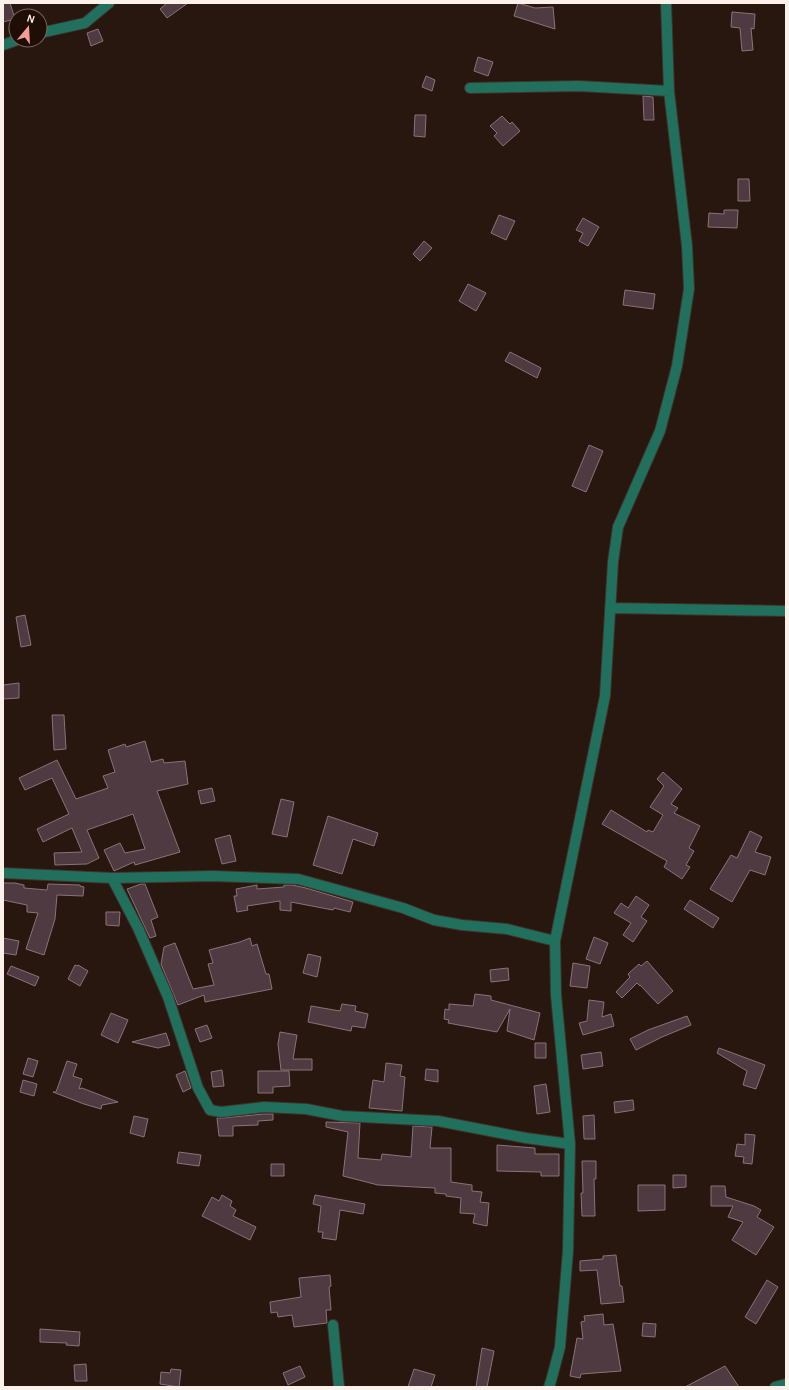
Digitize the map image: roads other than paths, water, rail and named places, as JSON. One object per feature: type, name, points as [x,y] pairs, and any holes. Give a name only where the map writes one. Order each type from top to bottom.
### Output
[{"type":"street","points":[[48,31],[85,23],[109,3]]},
{"type":"street","points":[[549,1387],[560,1347],[568,1251],[570,1144],[556,995],[555,941],[605,696],[613,562],[618,527],[660,431],[677,366],[689,289],[687,246],[669,91],[666,3]]},
{"type":"street","points":[[470,88],[579,86],[669,91]]},
{"type":"street","points":[[610,608],[786,611]]},
{"type":"street","points":[[3,873],[112,878],[212,876],[298,879],[403,908],[434,920],[462,925],[507,929],[555,941]]},
{"type":"street","points":[[112,878],[138,928],[168,997],[198,1088],[210,1110],[221,1112],[264,1107],[306,1110],[342,1116],[438,1121],[526,1138],[570,1144]]},
{"type":"street","points":[[333,1325],[338,1387]]},
{"type":"street","points":[[775,1387],[786,1384]]}]
